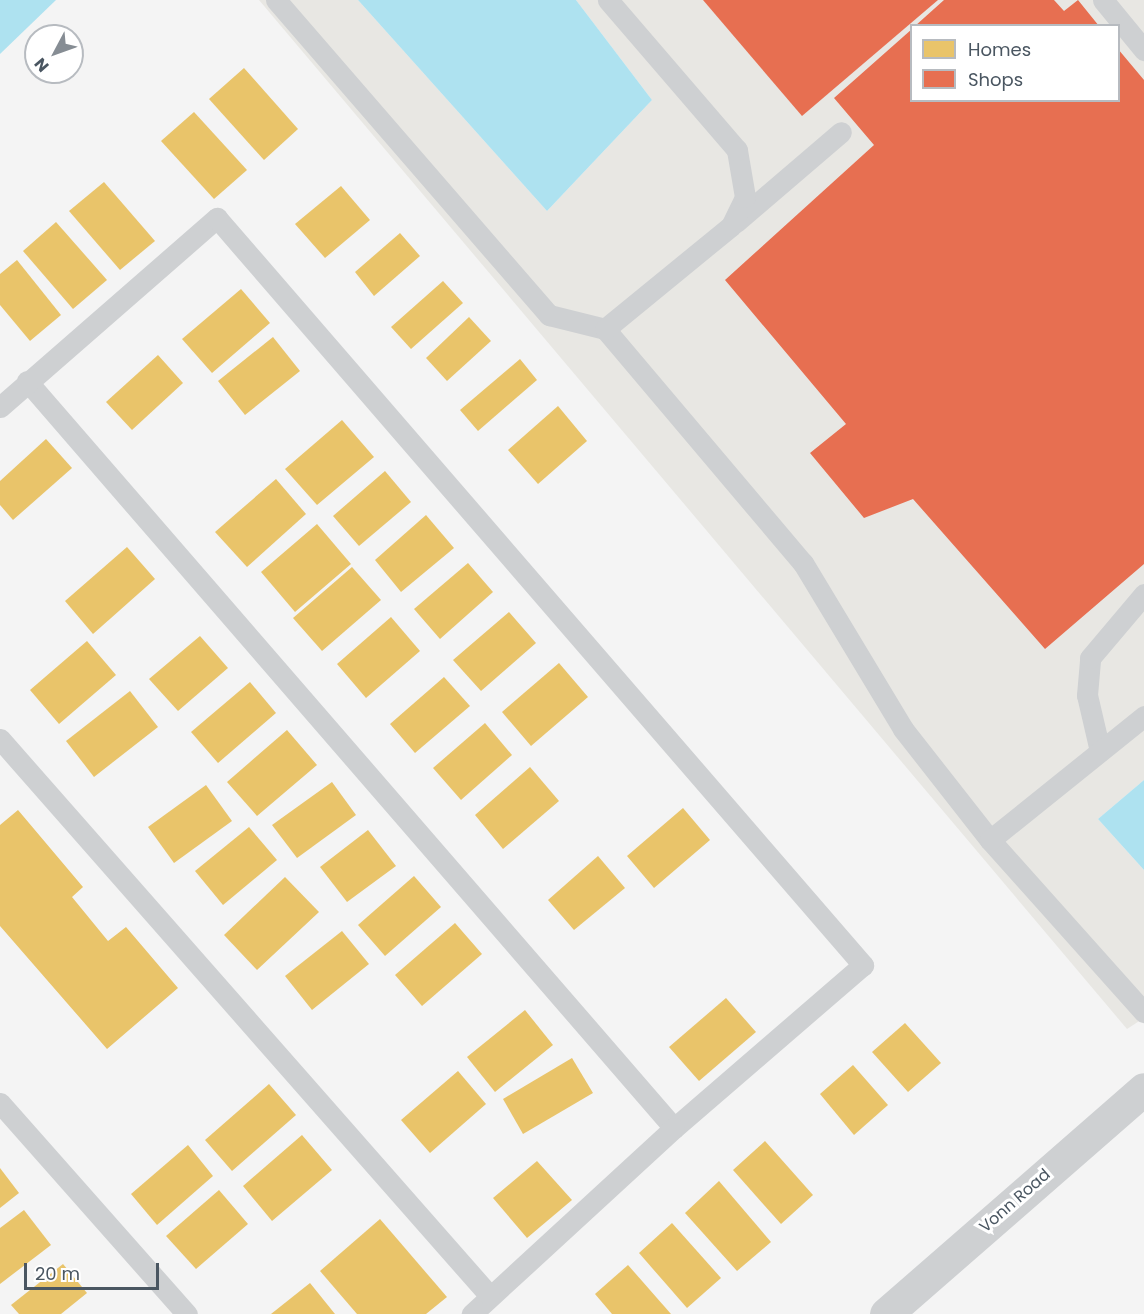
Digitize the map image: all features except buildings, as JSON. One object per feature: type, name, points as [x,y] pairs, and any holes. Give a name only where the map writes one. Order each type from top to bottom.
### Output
[{"type":"street","name":"Vonn Road","points":[[886,1314],[1144,1089]]},
{"type":"lane","points":[[276,0],[549,315],[605,329],[803,563],[903,729],[990,840],[1144,1012]]},
{"type":"lane","points":[[608,0],[737,150],[745,197],[731,226]]},
{"type":"lane","points":[[1103,0],[1144,50]]},
{"type":"lane","points":[[605,329],[841,132]]},
{"type":"lane","points":[[0,407],[27,381],[217,218],[863,965],[674,1128],[489,1295],[472,1314]]},
{"type":"lane","points":[[27,381],[674,1128]]},
{"type":"lane","points":[[1100,751],[1087,694],[1089,658],[1144,594]]},
{"type":"lane","points":[[990,840],[1144,716]]},
{"type":"lane","points":[[0,739],[489,1295]]},
{"type":"lane","points":[[0,1103],[187,1314]]},
{"type":"shaded area","points":[[259,0],[358,0],[547,211],[652,100],[576,0],[1144,0],[1144,780],[1098,819],[1144,870],[1144,1018],[1127,1029]]},
{"type":"water","points":[[0,0],[56,0],[31,24],[24,24],[24,31],[0,54]]},
{"type":"water","points":[[358,0],[576,0],[652,100],[547,211]]},
{"type":"water","points":[[1144,780],[1144,870],[1098,819]]}]
